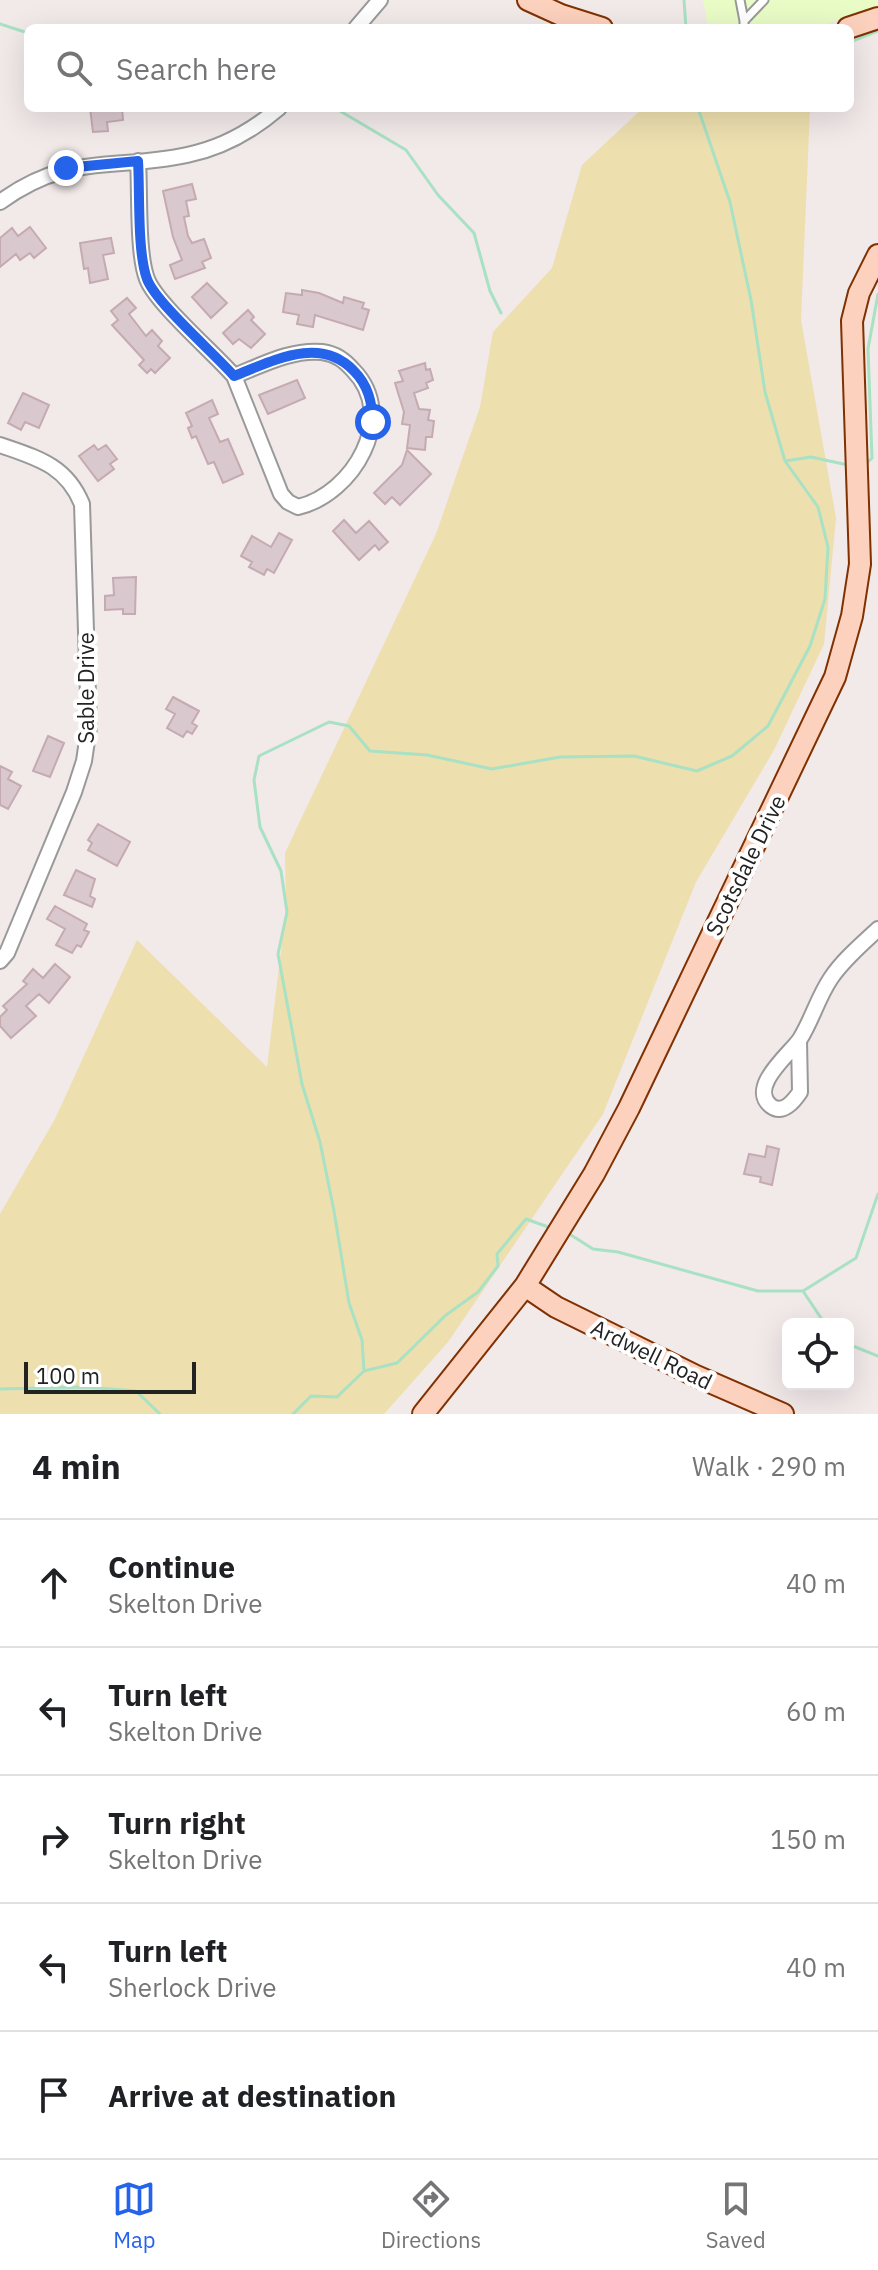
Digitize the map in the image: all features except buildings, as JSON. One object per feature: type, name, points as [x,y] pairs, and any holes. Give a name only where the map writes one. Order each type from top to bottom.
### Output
[{"type":"street","points":[[359,24],[380,0]]},
{"type":"street","points":[[528,0],[589,24]]},
{"type":"street","points":[[854,26],[878,18]]},
{"type":"street","points":[[0,202],[45,175],[66,168],[189,155],[218,146],[247,133],[274,112]]},
{"type":"street","points":[[138,161],[142,246],[147,279],[167,307],[234,376],[281,494],[298,507],[315,503],[342,480],[370,438],[372,406],[361,378],[339,357],[309,352],[283,357],[234,376]]},
{"type":"street","name":"Scotsdale Drive","points":[[423,1414],[525,1286],[564,1225],[629,1108],[805,743],[839,665],[852,616],[860,564],[852,321],[859,293],[878,255]]},
{"type":"street","name":"Sable Drive","points":[[0,445],[61,472],[70,481],[82,504],[89,727],[84,761],[74,792],[12,942],[0,961]]},
{"type":"street","points":[[799,1041],[832,976],[878,929]]},
{"type":"street","name":"Ardwell Road","points":[[525,1286],[570,1314],[696,1376],[783,1414]]},
{"type":"lane","points":[[740,0],[744,24]]},
{"type":"lane","points":[[745,24],[764,0]]},
{"type":"shaded area","points":[[639,112],[810,112],[801,320],[836,518],[824,644],[774,750],[696,882],[603,1114],[448,1342],[384,1414],[0,1414],[0,1214],[55,1119],[137,940],[267,1067],[286,909],[285,853],[436,534],[480,407],[493,332],[552,268],[582,165]]},
{"type":"green space","points":[[703,0],[878,0],[878,7],[826,24],[707,24]]},
{"type":"waterway","points":[[684,0],[686,24]]},
{"type":"waterway","points":[[0,24],[24,32]]},
{"type":"waterway","points":[[854,40],[878,31]]},
{"type":"waterway","points":[[342,112],[406,150],[438,195],[474,233],[490,291],[501,313]]},
{"type":"waterway","points":[[293,1414],[311,1396],[337,1397],[364,1371],[362,1340],[349,1303],[320,1142],[302,1084],[278,954],[287,912],[281,871],[260,827],[254,780],[259,756],[329,722],[349,726],[370,751],[427,755],[492,769],[560,757],[634,756],[697,771],[732,756],[768,726],[810,646],[825,599],[828,547],[818,507],[785,461],[765,392],[751,300],[730,202],[699,112]]},
{"type":"waterway","points":[[868,462],[872,458],[868,349],[878,294]]},
{"type":"waterway","points":[[785,461],[811,457],[848,465]]},
{"type":"waterway","points":[[571,1235],[593,1249],[618,1252],[758,1291],[803,1291],[856,1258],[878,1194]]},
{"type":"waterway","points":[[364,1371],[397,1363],[446,1315],[478,1292],[498,1266],[497,1254],[526,1219],[551,1228]]},
{"type":"waterway","points":[[803,1291],[821,1318]]},
{"type":"waterway","points":[[854,1346],[878,1356]]},
{"type":"waterway","points":[[0,1389],[85,1387],[136,1391],[160,1414]]},
{"type":"route","points":[[66,168],[138,161],[142,246],[147,279],[167,307],[234,376],[296,354],[323,352],[339,357],[361,378],[368,391],[373,422]]}]
